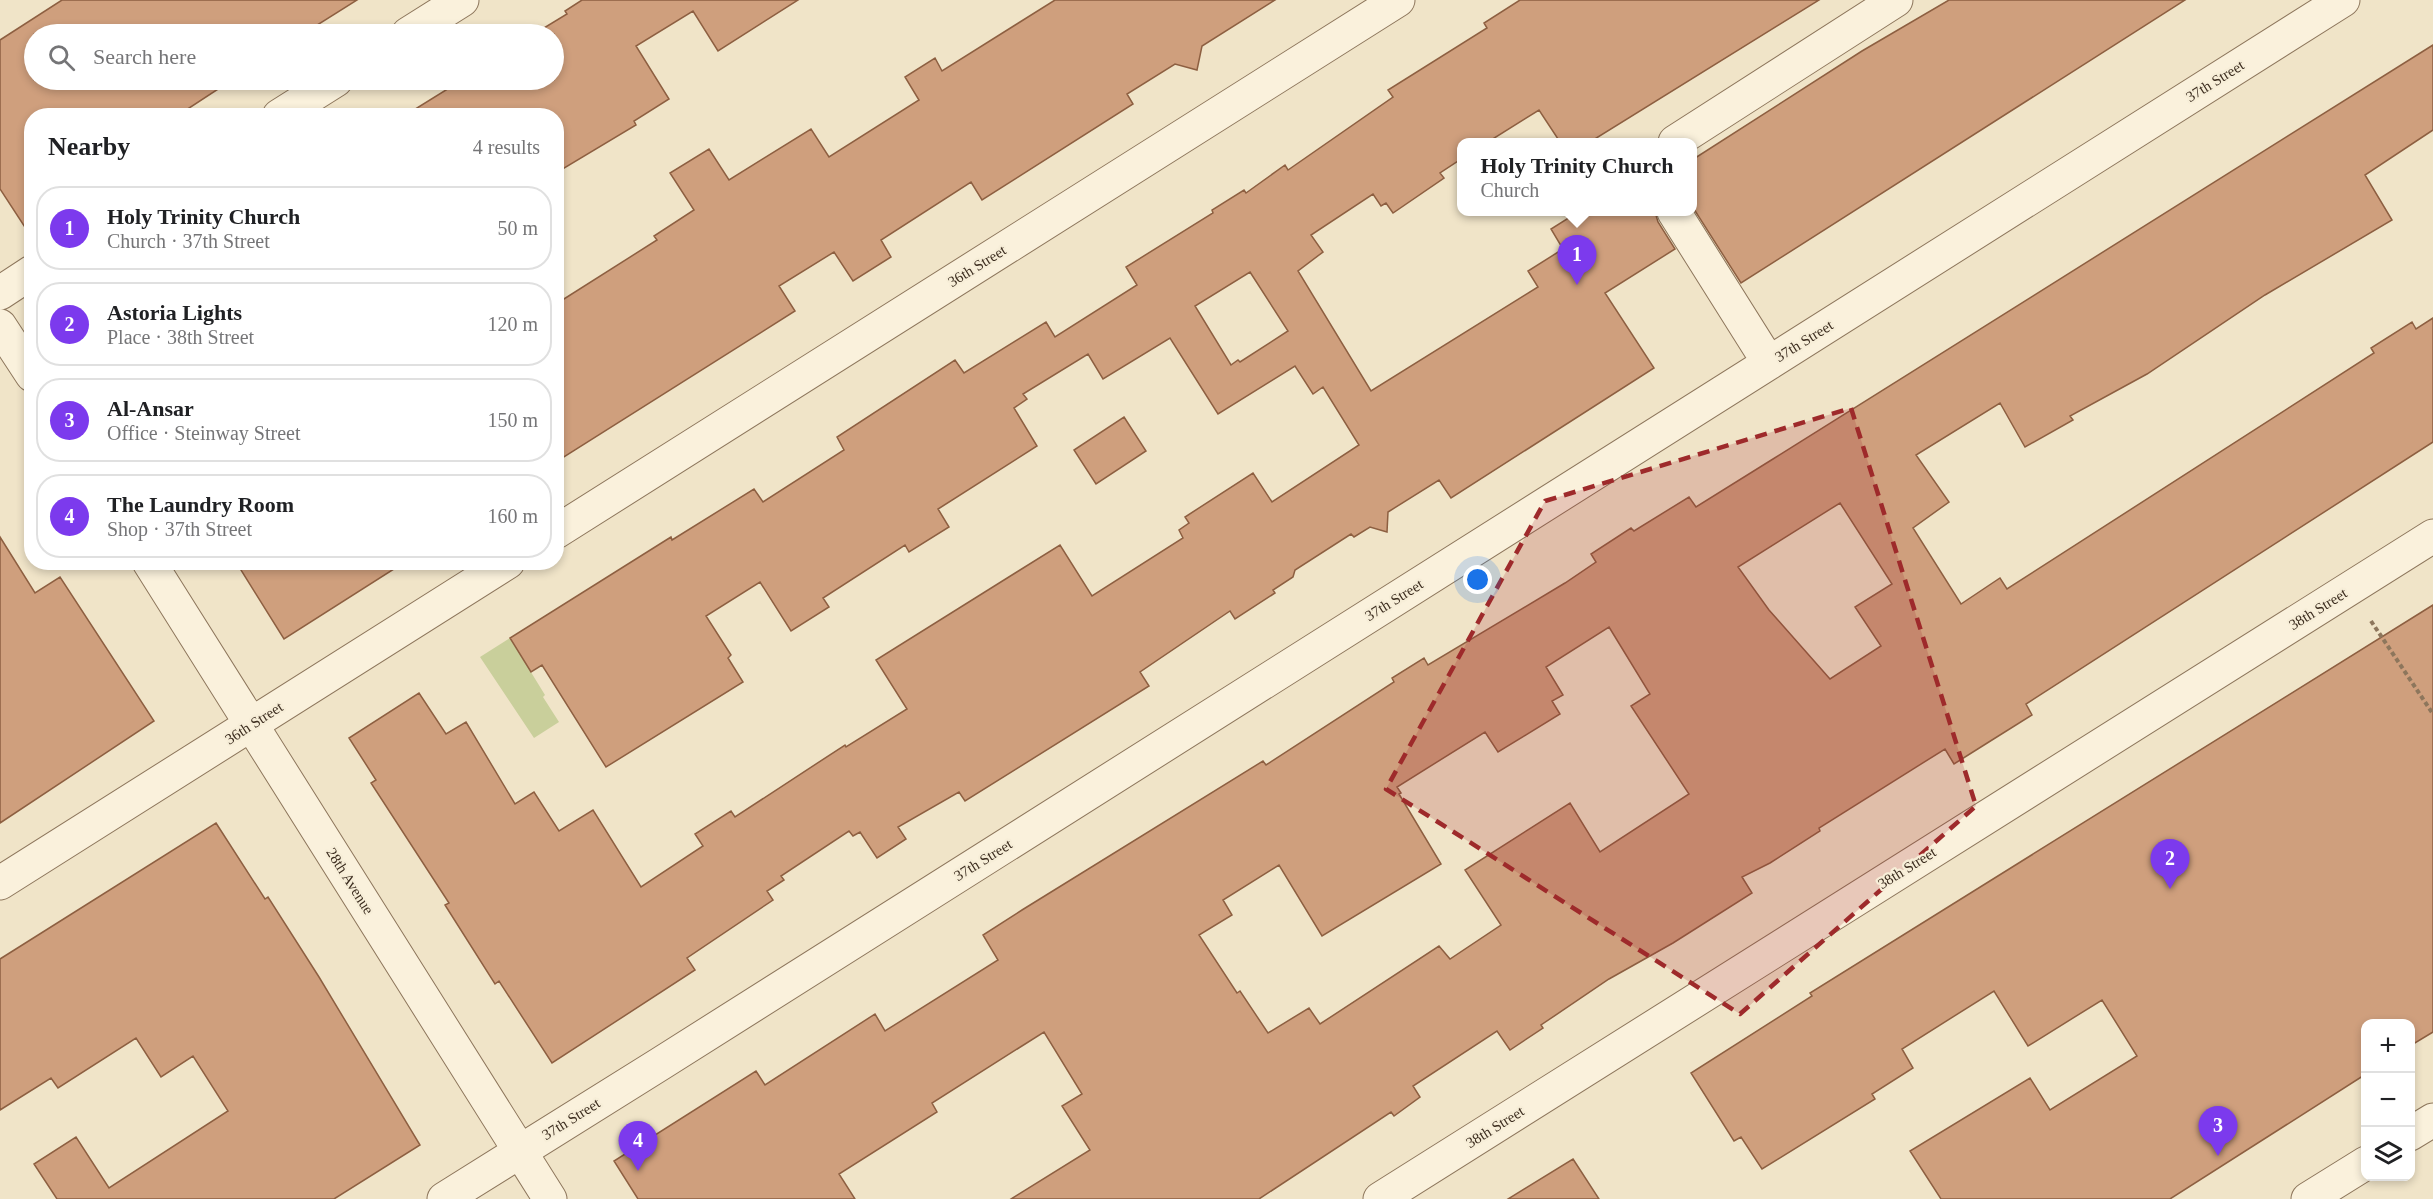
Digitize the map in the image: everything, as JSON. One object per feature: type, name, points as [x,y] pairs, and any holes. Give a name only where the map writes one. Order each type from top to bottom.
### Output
[{"type":"street","points":[[424,24],[462,0]]},
{"type":"street","name":"36th Street","points":[[564,527],[1398,0]]},
{"type":"street","points":[[1681,138],[1896,0]]},
{"type":"street","name":"37th Street","points":[[444,1199],[2343,0]]},
{"type":"street","points":[[292,108],[320,90]]},
{"type":"street","points":[[1677,216],[1769,363]]},
{"type":"street","points":[[0,293],[24,277]]},
{"type":"street","points":[[0,326],[24,363]]},
{"type":"street","name":"38th Street","points":[[1380,1199],[2433,536]]},
{"type":"street","name":"28th Avenue","points":[[154,570],[550,1199]]},
{"type":"street","name":"36th Street","points":[[0,883],[495,570]]},
{"type":"street","points":[[2415,1131],[2433,1120]]},
{"type":"street","points":[[2308,1199],[2361,1166]]},
{"type":"path","points":[[2371,620],[2433,714]]},
{"type":"highlighted area","points":[[1851,408],[1976,806],[1740,1014],[1386,789],[1545,501]]},
{"type":"green space","points":[[510,638],[559,722],[534,738],[480,657]]},
{"type":"building","points":[[62,0],[357,0],[319,24],[25,24]]},
{"type":"building","points":[[582,0],[798,0],[718,51],[693,11],[636,46],[669,99],[634,121],[636,125],[564,168],[564,108],[417,108],[446,90],[564,90],[564,24],[550,24],[567,14],[565,11]]},
{"type":"building","points":[[1055,0],[1275,0],[1202,46],[1197,70],[1175,64],[1127,94],[1133,104],[982,200],[971,182],[881,240],[891,257],[853,281],[834,252],[779,286],[795,311],[564,457],[564,299],[657,240],[654,236],[694,210],[670,173],[709,149],[729,180],[811,129],[829,157],[919,100],[905,77],[935,58],[942,71]]},
{"type":"building","points":[[1520,0],[1819,0],[1596,138],[1557,138],[1539,110],[1494,138],[1457,138],[1457,162],[1440,173],[1444,178],[1393,213],[1386,203],[1381,206],[1373,194],[1311,235],[1323,252],[1298,271],[1371,391],[1538,287],[1528,271],[1563,249],[1551,229],[1572,216],[1656,216],[1675,249],[1605,293],[1654,368],[1451,498],[1439,480],[1388,512],[1387,532],[1370,527],[1354,537],[1351,534],[1295,570],[1293,577],[1273,590],[1275,593],[1235,619],[1230,611],[1140,672],[1149,686],[965,801],[959,792],[898,827],[906,839],[877,858],[860,832],[853,836],[849,831],[781,876],[784,880],[767,891],[773,900],[687,958],[695,970],[552,1063],[499,981],[495,984],[445,905],[449,903],[371,783],[376,780],[349,738],[419,693],[446,734],[466,722],[515,804],[534,792],[559,831],[593,810],[641,887],[703,846],[695,834],[731,811],[735,817],[845,745],[846,747],[907,709],[876,660],[1060,545],[1092,596],[1183,538],[1179,530],[1189,523],[1185,517],[1253,473],[1272,502],[1359,445],[1323,387],[1313,394],[1295,366],[1218,414],[1170,338],[1103,379],[1088,354],[1023,394],[1027,399],[1014,408],[1037,446],[938,509],[949,527],[909,552],[905,545],[823,598],[829,607],[791,631],[760,582],[706,616],[731,655],[728,658],[743,682],[606,767],[542,665],[531,672],[510,638],[671,537],[672,540],[754,489],[763,502],[844,450],[837,437],[955,360],[964,373],[1046,322],[1055,337],[1137,285],[1126,267],[1213,213],[1212,210],[1244,190],[1246,193],[1285,165],[1288,170],[1393,97],[1388,90],[1487,28],[1484,23]],"holes":[[[1250,272],[1288,331],[1240,362],[1238,360],[1231,365],[1195,306]]]},
{"type":"building","points":[[1949,0],[2185,0],[1741,283],[1697,214],[1697,157],[1862,51]]},
{"type":"building","points":[[24,25],[24,90],[217,90],[189,108],[24,108],[24,226],[0,189],[0,40]]},
{"type":"building","points":[[2433,45],[2433,130],[2365,175],[2392,220],[2265,295],[2147,374],[2070,416],[2073,420],[2025,447],[2000,403],[1916,455],[1949,502],[1913,528],[1961,604],[2000,578],[2007,589],[2374,353],[2371,348],[2412,322],[2416,329],[2433,318],[2433,442],[2026,704],[2032,715],[1954,764],[1945,749],[1819,828],[1820,831],[1770,863],[1742,877],[1752,893],[1673,943],[1609,979],[1541,1025],[1543,1028],[1510,1050],[1497,1031],[1413,1086],[1420,1097],[1394,1116],[1391,1112],[1259,1199],[1011,1199],[1090,1150],[1062,1106],[1082,1094],[1044,1032],[932,1103],[937,1112],[839,1174],[855,1199],[638,1199],[614,1161],[756,1071],[765,1085],[875,1014],[885,1031],[998,960],[983,935],[1022,910],[1263,761],[1266,765],[1394,682],[1392,678],[1424,658],[1428,665],[1565,583],[1596,562],[1591,554],[1631,528],[1634,531],[1689,497],[1696,507]],"holes":[[[1840,503],[1892,584],[1855,607],[1881,646],[1830,679],[1769,610],[1738,567]],[[1609,627],[1650,694],[1631,706],[1689,794],[1600,852],[1570,803],[1465,870],[1501,925],[1450,959],[1439,946],[1320,1024],[1309,1008],[1268,1033],[1240,991],[1237,993],[1199,935],[1232,915],[1223,900],[1279,865],[1322,936],[1441,864],[1397,787],[1485,732],[1498,752],[1560,714],[1552,701],[1563,695],[1546,667]]]},
{"type":"building","points":[[1124,417],[1146,451],[1096,484],[1074,450]]},
{"type":"building","points":[[0,537],[35,593],[60,577],[154,721],[0,823]]},
{"type":"building","points":[[241,570],[392,570],[284,639]]},
{"type":"building","points":[[2433,605],[2433,1032],[2415,1043],[2415,1019],[2361,1019],[2361,1077],[2170,1199],[1941,1199],[1910,1151],[2030,1078],[2050,1110],[2137,1056],[2102,1000],[2028,1046],[1994,991],[1902,1049],[1913,1068],[1872,1094],[1875,1099],[1762,1169],[1741,1137],[1734,1141],[1691,1073],[1812,996],[1810,993]]},
{"type":"building","points":[[216,823],[265,899],[268,897],[319,977],[420,1145],[334,1199],[57,1199],[34,1164],[76,1137],[109,1188],[228,1111],[193,1056],[161,1077],[136,1038],[58,1088],[51,1078],[0,1110],[0,959]]},
{"type":"building","points":[[1573,1159],[1599,1199],[1508,1199]]},
{"type":"place","name":"Holy Trinity Church","points":[[1577,285]]},
{"type":"place","name":"Astoria Lights","points":[[2170,889]]},
{"type":"place","name":"Al-Ansar","points":[[2218,1156]]},
{"type":"place","name":"The Laundry Room","points":[[638,1171]]}]
